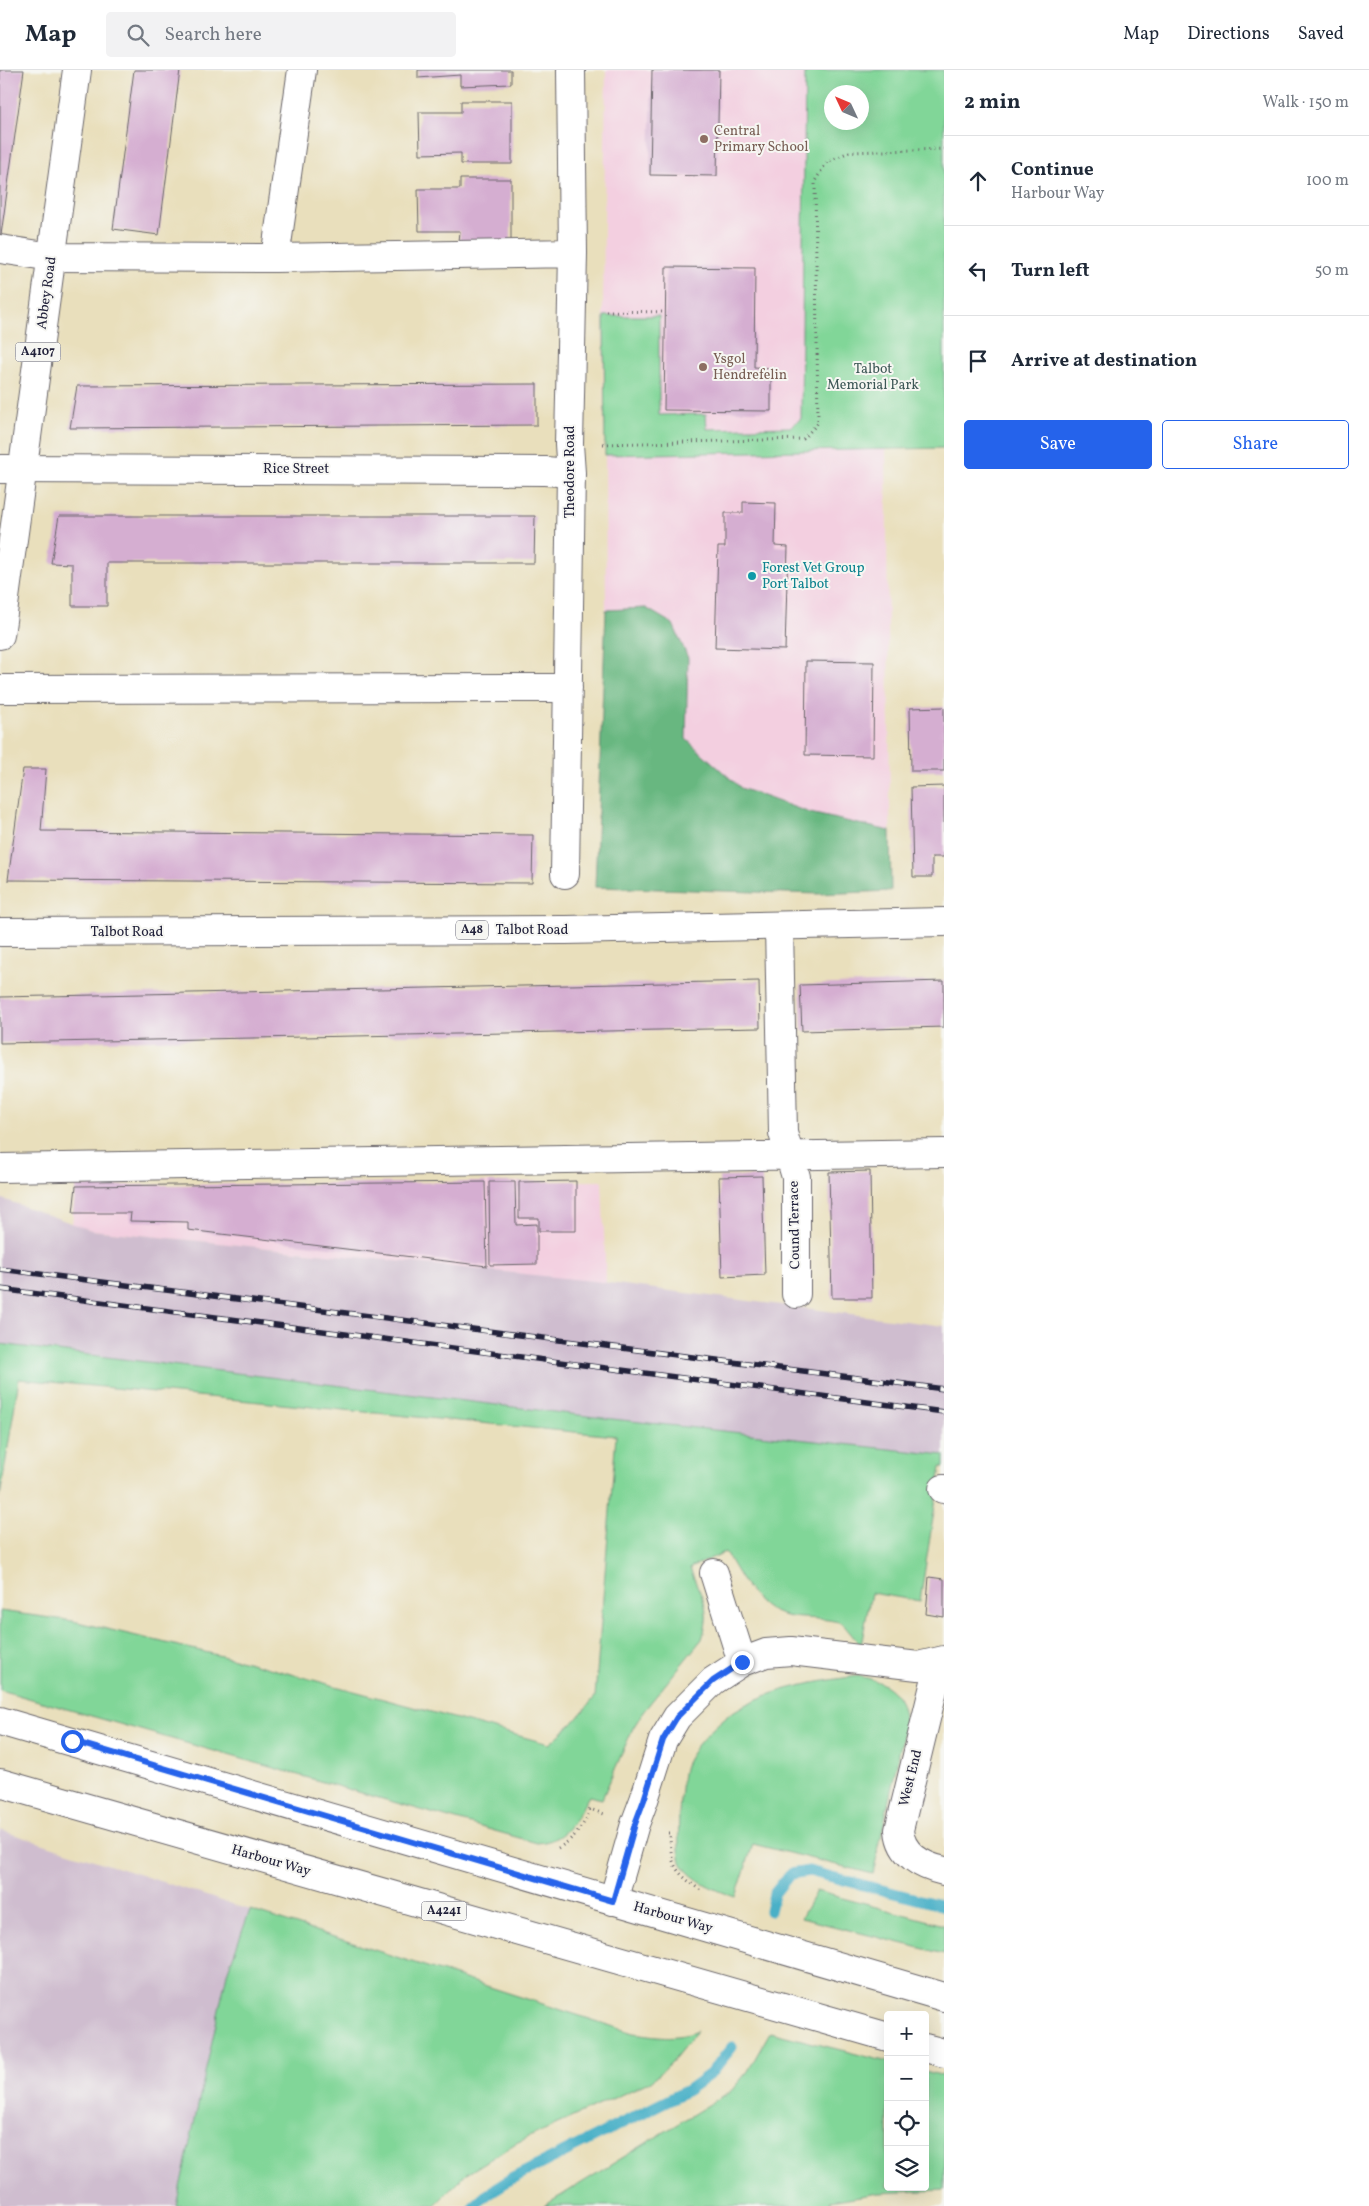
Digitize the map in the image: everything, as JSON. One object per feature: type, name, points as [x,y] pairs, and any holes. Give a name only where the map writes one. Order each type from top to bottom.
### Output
[{"type":"main road","name":"Abbey Road","points":[[0,635],[11,470],[52,257],[76,70]]},
{"type":"main road","points":[[275,258],[302,70]]},
{"type":"main road","name":"Theodore Road","points":[[565,874],[571,472],[569,444],[574,253],[571,70]]},
{"type":"main road","points":[[0,249],[52,257],[275,258],[574,253]]},
{"type":"main road","name":"Rice Street","points":[[11,470],[64,468],[535,470],[571,472]]},
{"type":"main road","points":[[0,690],[568,688]]},
{"type":"main road","name":"Talbot Road","points":[[0,932],[556,930],[944,922]]},
{"type":"main road","name":"Cound Terrace","points":[[779,926],[783,1133],[796,1177],[796,1294]]},
{"type":"main road","points":[[0,1168],[944,1153]]},
{"type":"main road","points":[[714,1573],[742,1662]]},
{"type":"main road","points":[[613,1901],[635,1824],[663,1740],[677,1717],[713,1681],[742,1662],[766,1654],[791,1651],[934,1663]]},
{"type":"main road","name":"West End","points":[[934,1663],[899,1830],[900,1841],[909,1854],[926,1865],[944,1871]]},
{"type":"main road","name":"Harbour Way","points":[[0,1721],[944,1997]]},
{"type":"main road","name":"Harbour Way","points":[[0,1783],[884,2036]]},
{"type":"main road","points":[[929,2049],[944,2053]]},
{"type":"path","points":[[569,444],[803,439],[818,423],[815,181],[827,162],[849,152],[944,149]]},
{"type":"path","points":[[572,313],[604,311],[665,312]]},
{"type":"path","points":[[635,1824],[670,1833],[673,1866],[684,1878],[708,1894]]},
{"type":"shaded area","name":"Ysgol Hendrefelin","points":[[606,70],[805,70],[801,419],[790,427],[604,431],[603,307]]},
{"type":"shaded area","points":[[886,449],[891,891],[819,894],[595,887],[606,610],[605,455]]},
{"type":"shaded area","points":[[602,1181],[606,1283],[91,1230],[72,1224],[76,1186]]},
{"type":"shaded area","points":[[0,1198],[91,1230],[593,1281],[944,1326],[944,1455],[603,1418],[0,1344]]},
{"type":"shaded area","points":[[0,1830],[250,1910],[227,1973],[176,2206],[0,2206]]},
{"type":"green space","name":"Talbot Memorial Park","points":[[805,70],[944,70],[944,448],[605,455],[604,316],[659,316],[659,415],[706,414],[707,429],[790,427],[801,419]]},
{"type":"green space","points":[[646,608],[673,624],[688,658],[686,739],[741,788],[810,813],[890,831],[891,891],[819,894],[595,887],[606,610]]},
{"type":"green space","points":[[0,1344],[603,1418],[944,1455],[944,1467],[941,1467],[920,1601],[871,1593],[861,1646],[842,1623],[823,1619],[792,1617],[769,1609],[751,1593],[725,1552],[690,1568],[706,1610],[702,1639],[643,1712],[633,1728],[602,1799],[589,1796],[574,1820],[563,1833],[556,1838],[537,1843],[0,1690],[0,1611],[73,1621],[247,1662],[549,1744],[572,1724],[595,1697],[616,1436],[19,1379],[0,1497]]},
{"type":"green space","points":[[858,1676],[880,1683],[896,1694],[903,1711],[904,1722],[903,1735],[873,1874],[753,1844],[736,1897],[699,1880],[686,1870],[680,1857],[679,1845],[679,1815],[683,1772],[688,1758],[709,1732],[727,1716],[757,1699],[807,1684]]},
{"type":"green space","points":[[816,1891],[944,1925],[944,1954],[801,1918]]},
{"type":"green space","points":[[250,1910],[633,2033],[681,2036],[697,2031],[671,2063],[651,2081],[516,2143],[465,2175],[434,2206],[176,2206],[227,1973]]},
{"type":"green space","points":[[770,2032],[884,2061],[884,2191],[922,2191],[878,2193],[830,2201],[833,2206],[544,2206],[731,2091],[748,2071]]},
{"type":"green space","points":[[929,2072],[944,2076],[944,2190],[929,2191]]},
{"type":"building","points":[[0,70],[24,70],[1,235],[0,235]]},
{"type":"building","points":[[134,70],[180,70],[159,235],[113,229]]},
{"type":"building","points":[[418,70],[511,70],[511,84],[460,86],[460,75],[418,78]]},
{"type":"building","points":[[652,70],[719,70],[717,176],[650,175]]},
{"type":"building","points":[[461,101],[512,101],[512,164],[461,164],[461,153],[420,154],[419,112],[461,112]]},
{"type":"building","points":[[460,179],[511,179],[511,242],[459,242],[460,231],[419,231],[418,189],[460,189]]},
{"type":"building","points":[[666,267],[755,268],[754,367],[771,368],[771,411],[664,410]]},
{"type":"building","points":[[537,384],[537,425],[70,428],[77,386]]},
{"type":"building","name":"Forest Vet Group Port Talbot","points":[[743,502],[776,503],[775,546],[788,547],[785,650],[715,648],[718,547],[725,547],[725,513],[743,513]]},
{"type":"building","points":[[59,516],[535,516],[534,563],[107,563],[107,606],[72,606],[72,564],[51,563]]},
{"type":"building","points":[[806,661],[874,662],[873,756],[805,755]]},
{"type":"building","points":[[944,707],[944,771],[911,771],[910,708]]},
{"type":"building","points":[[23,769],[46,769],[41,831],[533,835],[532,883],[8,880]]},
{"type":"building","points":[[944,786],[944,857],[932,857],[932,877],[913,877],[911,787]]},
{"type":"building","points":[[759,981],[760,1028],[0,1043],[0,997]]},
{"type":"building","points":[[944,981],[944,1027],[802,1031],[800,985]]},
{"type":"building","points":[[870,1171],[872,1298],[832,1298],[829,1172]]},
{"type":"building","points":[[762,1176],[765,1275],[722,1277],[719,1177]]},
{"type":"building","points":[[576,1181],[576,1231],[539,1231],[539,1218],[519,1218],[519,1182]]},
{"type":"building","points":[[485,1182],[487,1266],[188,1230],[188,1222],[130,1221],[131,1213],[73,1213],[76,1186]]},
{"type":"building","points":[[489,1182],[515,1182],[516,1225],[537,1224],[537,1264],[490,1265]]},
{"type":"building","points":[[929,1577],[944,1579],[944,1617],[926,1614]]},
{"type":"waterway","points":[[770,1911],[774,1894],[790,1874],[809,1871],[944,1906]]},
{"type":"waterway","points":[[474,2206],[489,2193],[511,2179],[688,2090],[710,2074],[732,2047]]},
{"type":"railway","points":[[0,1269],[944,1389]]},
{"type":"railway","points":[[0,1289],[944,1412]]},
{"type":"place","name":"Central Primary School","points":[[704,139]]},
{"type":"place","name":"Ysgol Hendrefelin","points":[[703,367]]},
{"type":"place","name":"Forest Vet Group Port Talbot","points":[[752,576]]},
{"type":"route","points":[[72,1741],[613,1901],[635,1824],[663,1740],[677,1717],[713,1681],[742,1662]]}]
